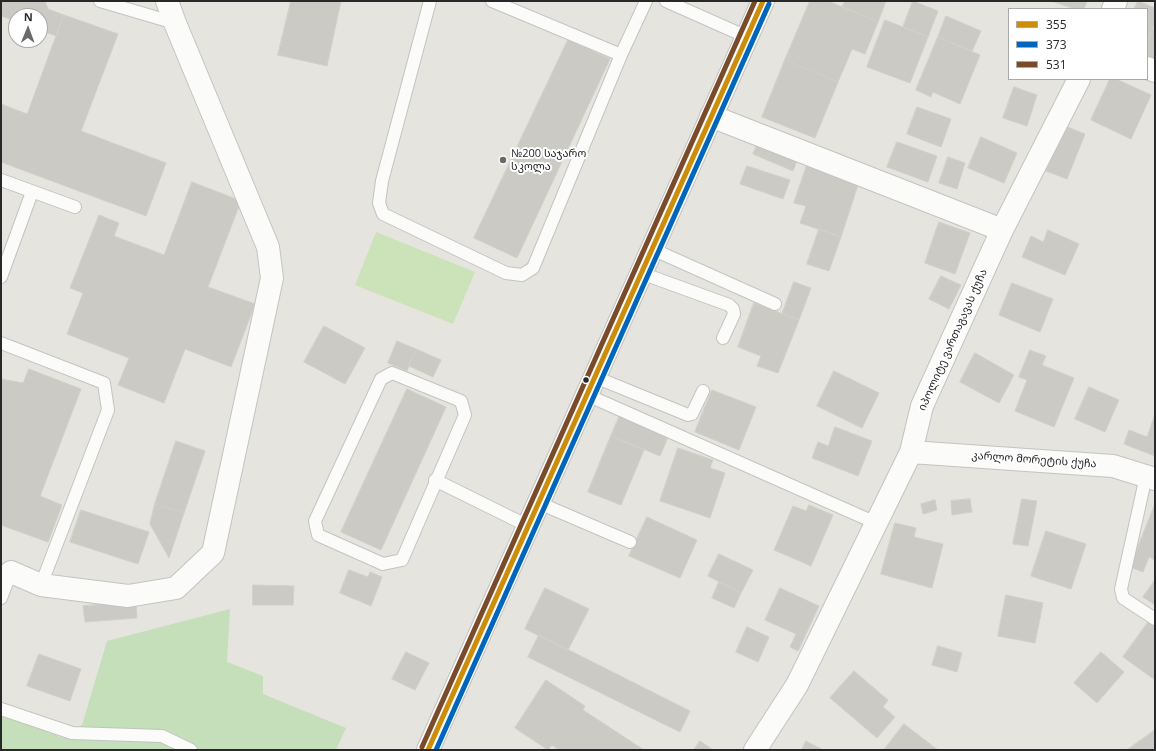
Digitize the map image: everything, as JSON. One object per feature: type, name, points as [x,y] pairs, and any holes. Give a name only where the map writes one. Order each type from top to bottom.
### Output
[{"type":"street","points":[[6,570],[41,585],[128,596],[176,588],[212,554],[272,278],[268,247],[167,1]]},
{"type":"street","points":[[428,750],[762,1]]},
{"type":"street","name":"იპოლიტე ვართაგავას ქუჩა","points":[[755,750],[797,684],[911,452],[922,406],[1002,230],[1078,80]]},
{"type":"street","points":[[711,116],[1002,230]]},
{"type":"street","name":"კარლო მორეტის ქუჩა","points":[[911,452],[1112,466],[1151,478]]},
{"type":"lane","points":[[100,1],[175,23]]},
{"type":"lane","points":[[430,1],[382,181],[379,203],[383,214],[506,273],[522,275],[533,268],[621,56],[646,1]]},
{"type":"lane","points":[[492,1],[513,5],[621,56]]},
{"type":"lane","points":[[666,1],[747,37]]},
{"type":"lane","points":[[1,180],[74,208]]},
{"type":"lane","points":[[1,277],[32,192]]},
{"type":"lane","points":[[652,248],[775,304]]},
{"type":"lane","points":[[641,273],[729,305],[733,309],[734,314],[723,338]]},
{"type":"lane","points":[[1,343],[104,383],[108,410],[41,585]]},
{"type":"lane","points":[[392,373],[461,401],[465,415],[435,480],[402,560],[383,564],[318,535],[315,521],[380,379],[392,373]]},
{"type":"lane","points":[[591,386],[688,415],[692,414],[703,391]]},
{"type":"lane","points":[[591,386],[876,523]]},
{"type":"lane","points":[[1151,478],[1121,589],[1123,598],[1155,619]]},
{"type":"lane","points":[[435,480],[528,526]]},
{"type":"lane","points":[[539,503],[630,542]]},
{"type":"lane","points":[[1,598],[6,570]]},
{"type":"lane","points":[[1,709],[72,733],[162,736],[191,750]]},
{"type":"green space","points":[[376,232],[475,272],[453,324],[355,285]]},
{"type":"green space","points":[[230,609],[227,662],[263,676],[263,694],[346,728],[336,750],[1,750],[1,713],[63,738],[82,725],[107,641]]},
{"type":"building","points":[[1,1],[45,1],[48,8],[8,8],[8,18],[1,16]]},
{"type":"building","points":[[291,1],[341,1],[327,66],[278,55]]},
{"type":"building","points":[[810,1],[828,1],[878,22],[865,54],[852,49],[838,82],[785,60]]},
{"type":"building","points":[[845,1],[886,1],[878,22],[842,7]]},
{"type":"building","points":[[913,1],[938,11],[928,37],[903,27]]},
{"type":"building","points":[[1052,1],[1087,1],[1084,8],[1072,8]]},
{"type":"building","points":[[1138,1],[1155,8],[1155,23],[1149,38],[1148,8],[1134,8]]},
{"type":"building","points":[[48,9],[64,15],[56,36],[48,33]]},
{"type":"building","points":[[64,15],[118,34],[81,131],[166,163],[146,216],[1,162],[1,104],[27,114]]},
{"type":"building","points":[[946,16],[981,31],[972,51],[938,37]]},
{"type":"building","points":[[885,20],[928,37],[910,83],[867,67]]},
{"type":"building","points":[[1153,29],[1155,30],[1155,59],[1148,56],[1148,40]]},
{"type":"building","points":[[938,37],[980,55],[960,104],[933,92],[931,97],[916,90]]},
{"type":"building","points":[[568,40],[610,59],[517,258],[474,238]]},
{"type":"building","points":[[785,60],[838,82],[815,138],[762,117]]},
{"type":"building","points":[[1110,80],[1118,80],[1151,95],[1131,139],[1091,120]]},
{"type":"building","points":[[1014,87],[1037,95],[1027,126],[1003,118]]},
{"type":"building","points":[[917,107],[951,119],[941,147],[907,134]]},
{"type":"building","points":[[1065,126],[1085,134],[1067,179],[1046,171]]},
{"type":"building","points":[[981,137],[1017,153],[1004,183],[968,168]]},
{"type":"building","points":[[759,141],[798,158],[793,171],[753,154]]},
{"type":"building","points":[[897,142],[937,156],[928,182],[887,167]]},
{"type":"building","points":[[948,157],[965,163],[957,189],[939,183]]},
{"type":"building","points":[[807,165],[859,182],[841,237],[800,223],[806,206],[794,203]]},
{"type":"building","points":[[747,166],[790,180],[783,199],[740,184]]},
{"type":"building","points":[[192,182],[241,201],[208,287],[255,304],[231,367],[185,349],[164,403],[118,385],[129,358],[67,334],[83,293],[70,288],[99,215],[119,223],[114,236],[164,255]]},
{"type":"building","points":[[939,222],[970,233],[955,274],[925,263]]},
{"type":"building","points":[[819,229],[841,237],[829,271],[807,264]]},
{"type":"building","points":[[1048,230],[1079,244],[1065,275],[1022,257],[1031,236],[1043,242]]},
{"type":"building","points":[[941,276],[961,285],[949,309],[929,299]]},
{"type":"building","points":[[794,282],[811,288],[799,320],[782,314]]},
{"type":"building","points":[[1012,283],[1053,299],[1040,332],[999,315]]},
{"type":"building","points":[[754,303],[799,320],[778,373],[757,366],[761,356],[738,347]]},
{"type":"building","points":[[324,326],[365,348],[345,384],[304,362]]},
{"type":"building","points":[[397,341],[416,349],[407,371],[388,363]]},
{"type":"building","points":[[416,349],[441,360],[433,377],[409,366]]},
{"type":"building","points":[[1030,350],[1046,356],[1042,365],[1074,378],[1054,427],[1015,411],[1027,380],[1019,377]]},
{"type":"building","points":[[975,353],[1014,375],[999,403],[960,382]]},
{"type":"building","points":[[29,369],[81,389],[40,496],[62,505],[48,542],[1,525],[1,379],[23,383]]},
{"type":"building","points":[[834,371],[879,393],[862,428],[817,406]]},
{"type":"building","points":[[1089,387],[1119,400],[1105,432],[1075,419]]},
{"type":"building","points":[[407,389],[446,407],[381,550],[341,532]]},
{"type":"building","points":[[712,390],[756,407],[739,450],[695,432]]},
{"type":"building","points":[[1155,414],[1155,456],[1124,444],[1129,430],[1147,437]]},
{"type":"building","points":[[620,415],[669,435],[660,456],[611,436]]},
{"type":"building","points":[[835,427],[872,441],[858,476],[812,458],[818,442],[828,446]]},
{"type":"building","points":[[611,436],[644,450],[621,505],[588,492]]},
{"type":"building","points":[[176,441],[205,451],[184,513],[155,504]]},
{"type":"building","points":[[678,448],[713,460],[710,468],[725,473],[710,518],[660,501]]},
{"type":"building","points":[[970,499],[972,512],[952,515],[951,501]]},
{"type":"building","points":[[1022,499],[1037,501],[1028,546],[1013,544]]},
{"type":"building","points":[[935,500],[937,510],[923,514],[921,504]]},
{"type":"building","points":[[155,504],[184,513],[169,558],[150,524]]},
{"type":"building","points":[[1155,504],[1155,560],[1149,557],[1143,572],[1130,567]]},
{"type":"building","points":[[809,505],[833,515],[811,566],[774,550],[793,506],[806,511]]},
{"type":"building","points":[[81,510],[149,532],[138,564],[70,542]]},
{"type":"building","points":[[647,517],[697,540],[680,578],[629,556]]},
{"type":"building","points":[[895,523],[916,528],[914,537],[943,544],[932,588],[881,574]]},
{"type":"building","points":[[1046,531],[1086,544],[1071,589],[1031,576]]},
{"type":"building","points":[[719,554],[753,570],[741,593],[708,576]]},
{"type":"building","points":[[349,570],[368,577],[370,572],[382,577],[371,606],[340,593]]},
{"type":"building","points":[[1155,580],[1155,605],[1143,597]]},
{"type":"building","points":[[719,582],[741,593],[734,608],[712,598]]},
{"type":"building","points":[[253,585],[294,586],[293,605],[253,605]]},
{"type":"building","points":[[545,588],[589,609],[568,650],[525,629]]},
{"type":"building","points":[[780,588],[819,606],[798,651],[790,647],[796,634],[765,620]]},
{"type":"building","points":[[1006,595],[1043,603],[1035,643],[998,636]]},
{"type":"building","points":[[136,602],[137,618],[85,622],[83,606]]},
{"type":"building","points":[[1149,621],[1155,625],[1155,680],[1123,657]]},
{"type":"building","points":[[747,627],[769,637],[758,662],[736,652]]},
{"type":"building","points":[[539,635],[690,711],[680,732],[528,657]]},
{"type":"building","points":[[938,646],[962,653],[957,672],[932,665]]},
{"type":"building","points":[[406,652],[429,663],[415,690],[392,679]]},
{"type":"building","points":[[1101,652],[1124,672],[1097,703],[1074,683]]},
{"type":"building","points":[[39,654],[81,669],[70,701],[27,686]]},
{"type":"building","points":[[854,671],[888,700],[883,707],[895,717],[877,738],[830,698]]},
{"type":"building","points":[[546,680],[585,706],[583,710],[644,750],[559,750],[552,745],[548,750],[515,728]]},
{"type":"building","points":[[904,724],[938,750],[884,750]]},
{"type":"building","points":[[1155,730],[1155,750],[1127,750]]},
{"type":"building","points":[[700,741],[713,750],[694,750]]},
{"type":"building","points":[[806,741],[823,750],[802,750]]},
{"type":"transit line","name":"531","points":[[422,747],[755,1]]},
{"type":"transit line","name":"355","points":[[428,750],[763,1]]},
{"type":"transit line","name":"373","points":[[436,750],[769,4]]},
{"type":"place","name":"№200 საჯარო სკოლა","points":[[503,160]]}]
